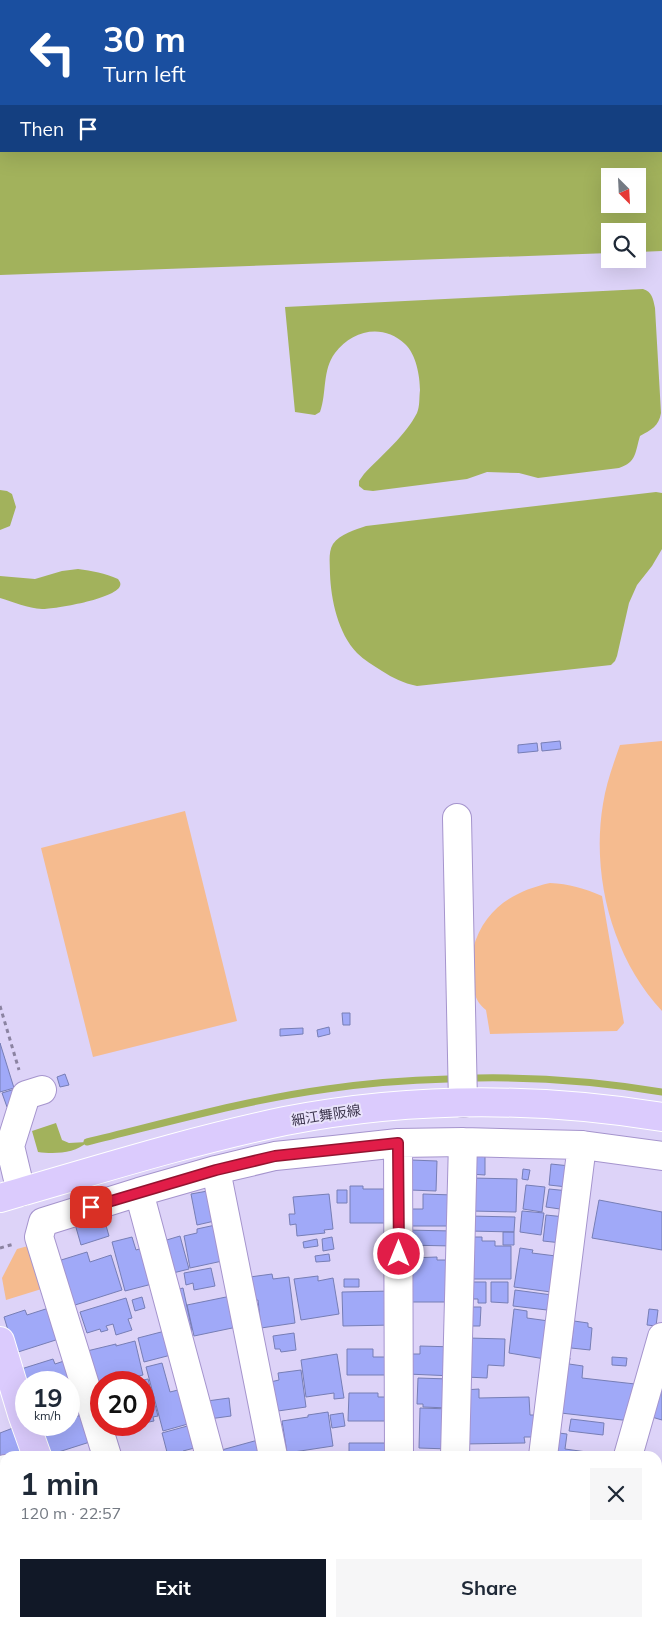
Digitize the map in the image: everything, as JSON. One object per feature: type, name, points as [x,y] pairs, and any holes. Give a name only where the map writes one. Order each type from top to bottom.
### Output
[{"type":"main road","name":"細江舞阪線","points":[[11,1195],[203,1140],[287,1121],[372,1108],[463,1103],[544,1104],[662,1117]]},
{"type":"main road","points":[[0,1340],[35,1451]]},
{"type":"street","points":[[457,818],[463,1103]]},
{"type":"street","points":[[11,1195],[10,1146],[34,1092]]},
{"type":"street","points":[[455,1451],[463,1142]]},
{"type":"street","points":[[105,1451],[39,1237],[43,1222],[216,1170],[275,1156],[398,1143],[463,1142],[582,1145],[662,1156]]},
{"type":"street","points":[[398,1143],[399,1451]]},
{"type":"street","points":[[544,1451],[582,1145]]},
{"type":"street","points":[[216,1170],[272,1451]]},
{"type":"street","points":[[139,1192],[209,1451]]},
{"type":"street","points":[[629,1451],[662,1337]]},
{"type":"path","points":[[0,1006],[34,1092]]},
{"type":"shaded area","points":[[0,152],[662,152],[662,251],[646,252],[646,223],[601,223],[601,253],[0,275]]},
{"type":"shaded area","points":[[643,289],[652,296],[654,301],[661,413],[651,430],[640,436],[634,456],[625,466],[538,478],[519,473],[487,472],[467,479],[373,491],[364,490],[359,486],[359,481],[406,429],[417,413],[419,405],[419,378],[412,353],[405,344],[387,333],[368,332],[350,339],[342,345],[335,353],[328,367],[320,412],[315,415],[295,412],[285,307]]},
{"type":"shaded area","points":[[0,490],[12,494],[16,507],[10,526],[0,530]]},
{"type":"shaded area","points":[[656,492],[662,493],[662,549],[637,585],[629,603],[617,656],[611,665],[417,686],[394,678],[363,658],[350,645],[340,626],[332,594],[330,554],[333,544],[348,533],[366,526]]},
{"type":"shaded area","points":[[78,569],[98,572],[118,579],[120,586],[116,591],[97,599],[49,609],[21,605],[0,598],[0,576],[35,579],[62,571]]},
{"type":"shaded area","points":[[662,741],[662,1011],[645,990],[630,966],[618,941],[603,887],[600,831],[606,789],[620,745]]},
{"type":"shaded area","points":[[185,811],[237,1021],[93,1057],[41,848]]},
{"type":"shaded area","points":[[550,883],[576,887],[602,896],[624,1023],[617,1031],[490,1034],[486,1010],[478,1002],[474,988],[472,955],[478,935],[484,923],[501,904],[524,891]]},
{"type":"shaded area","points":[[56,1123],[62,1140],[69,1143],[87,1142],[70,1151],[57,1153],[38,1152],[32,1131]]},
{"type":"shaded area","points":[[28,1246],[48,1287],[6,1300],[2,1278],[17,1249]]},
{"type":"building","points":[[560,741],[561,749],[542,751],[541,743]]},
{"type":"building","points":[[537,743],[538,751],[518,753],[518,745]]},
{"type":"building","points":[[342,1013],[350,1013],[350,1025],[343,1025]]},
{"type":"building","points":[[329,1027],[330,1034],[318,1037],[317,1030]]},
{"type":"building","points":[[303,1028],[303,1034],[280,1036],[280,1029]]},
{"type":"building","points":[[0,1043],[14,1088],[0,1092]]},
{"type":"building","points":[[65,1074],[69,1085],[60,1087],[57,1077]]},
{"type":"building","points":[[15,1089],[19,1103],[7,1107],[2,1093]]},
{"type":"building","points":[[470,1156],[485,1156],[485,1175],[470,1174]]},
{"type":"building","points":[[411,1160],[437,1161],[436,1191],[410,1190]]},
{"type":"building","points":[[551,1164],[570,1166],[567,1187],[549,1185]]},
{"type":"building","points":[[523,1169],[530,1170],[528,1180],[522,1179]]},
{"type":"building","points":[[472,1178],[517,1179],[516,1212],[471,1211]]},
{"type":"building","points":[[526,1185],[545,1187],[542,1212],[523,1209]]},
{"type":"building","points":[[350,1186],[363,1186],[363,1189],[392,1189],[393,1223],[350,1223]]},
{"type":"building","points":[[549,1189],[569,1191],[567,1210],[546,1207]]},
{"type":"building","points":[[213,1190],[219,1220],[197,1225],[191,1194]]},
{"type":"building","points":[[337,1190],[347,1190],[347,1203],[337,1203]]},
{"type":"building","points":[[329,1194],[333,1229],[324,1230],[325,1233],[297,1236],[296,1224],[290,1225],[289,1214],[295,1214],[293,1197]]},
{"type":"building","points":[[423,1194],[453,1195],[452,1226],[412,1226],[412,1209],[423,1209]]},
{"type":"building","points":[[599,1200],[662,1212],[662,1250],[592,1238]]},
{"type":"building","points":[[522,1211],[544,1213],[541,1235],[520,1232]]},
{"type":"building","points":[[103,1215],[109,1236],[81,1245],[75,1224]]},
{"type":"building","points":[[546,1215],[565,1217],[562,1243],[543,1241]]},
{"type":"building","points":[[469,1216],[515,1217],[514,1232],[469,1231]]},
{"type":"building","points":[[220,1224],[227,1260],[190,1268],[184,1236],[197,1233],[197,1229]]},
{"type":"building","points":[[404,1230],[453,1231],[453,1246],[403,1245]]},
{"type":"building","points":[[503,1232],[514,1232],[514,1245],[503,1245]]},
{"type":"building","points":[[180,1236],[189,1269],[169,1274],[160,1242]]},
{"type":"building","points":[[132,1237],[136,1250],[146,1247],[156,1283],[125,1291],[112,1242]]},
{"type":"building","points":[[332,1237],[334,1249],[323,1251],[322,1239]]},
{"type":"building","points":[[464,1237],[482,1237],[482,1241],[495,1241],[495,1246],[511,1246],[511,1279],[464,1279]]},
{"type":"building","points":[[317,1239],[318,1246],[304,1248],[303,1242]]},
{"type":"building","points":[[520,1248],[533,1250],[532,1253],[556,1256],[551,1292],[514,1287]]},
{"type":"building","points":[[87,1252],[90,1262],[111,1255],[122,1290],[72,1306],[58,1261]]},
{"type":"building","points":[[329,1254],[330,1261],[316,1262],[315,1256]]},
{"type":"building","points":[[437,1257],[437,1260],[451,1260],[452,1302],[410,1302],[410,1258]]},
{"type":"building","points":[[211,1268],[215,1286],[194,1290],[193,1283],[186,1285],[184,1273]]},
{"type":"building","points":[[272,1274],[273,1279],[289,1277],[295,1323],[261,1328],[258,1300],[254,1301],[250,1277]]},
{"type":"building","points":[[318,1276],[318,1281],[333,1278],[339,1314],[301,1320],[294,1279]]},
{"type":"building","points":[[344,1279],[359,1279],[359,1287],[344,1287]]},
{"type":"building","points":[[465,1282],[486,1282],[486,1303],[478,1303],[478,1299],[465,1299]]},
{"type":"building","points":[[491,1282],[508,1282],[508,1303],[491,1302]]},
{"type":"building","points":[[183,1288],[192,1330],[179,1332],[171,1291]]},
{"type":"building","points":[[515,1290],[552,1295],[551,1304],[548,1304],[547,1310],[513,1306]]},
{"type":"building","points":[[392,1291],[392,1325],[343,1326],[342,1292]]},
{"type":"building","points":[[231,1296],[237,1327],[194,1336],[187,1305]]},
{"type":"building","points":[[142,1297],[145,1308],[135,1311],[132,1300]]},
{"type":"building","points":[[126,1298],[132,1318],[128,1319],[132,1330],[116,1335],[113,1324],[106,1326],[108,1330],[101,1332],[100,1329],[87,1333],[80,1312]]},
{"type":"building","points":[[55,1306],[62,1338],[15,1353],[4,1317],[25,1310],[27,1315]]},
{"type":"building","points":[[465,1307],[481,1307],[480,1326],[465,1326]]},
{"type":"building","points":[[514,1309],[527,1311],[527,1318],[556,1322],[551,1360],[509,1353]]},
{"type":"building","points":[[649,1309],[658,1310],[656,1326],[647,1325]]},
{"type":"building","points":[[574,1321],[588,1323],[588,1327],[592,1328],[590,1350],[571,1348]]},
{"type":"building","points":[[165,1331],[171,1355],[144,1362],[138,1338]]},
{"type":"building","points":[[294,1333],[296,1350],[281,1352],[280,1349],[275,1349],[273,1336]]},
{"type":"building","points":[[468,1338],[505,1339],[504,1366],[488,1365],[487,1378],[466,1377]]},
{"type":"building","points":[[135,1341],[142,1371],[92,1371],[87,1351],[116,1344],[116,1346]]},
{"type":"building","points":[[420,1346],[455,1347],[454,1376],[407,1374],[412,1354],[420,1354]]},
{"type":"building","points":[[347,1349],[373,1349],[373,1357],[387,1357],[387,1375],[347,1375]]},
{"type":"building","points":[[337,1354],[344,1398],[334,1399],[334,1393],[306,1397],[301,1360]]},
{"type":"building","points":[[559,1357],[570,1358],[569,1364],[583,1366],[582,1378],[635,1384],[631,1421],[552,1412]]},
{"type":"building","points":[[612,1357],[627,1358],[626,1366],[612,1365]]},
{"type":"building","points":[[53,1359],[55,1364],[67,1360],[71,1371],[19,1371]]},
{"type":"building","points":[[162,1363],[170,1392],[186,1388],[195,1422],[163,1431],[155,1401],[155,1371],[147,1371],[146,1367]]},
{"type":"building","points":[[301,1370],[306,1407],[271,1412],[266,1383],[279,1380],[278,1373]]},
{"type":"building","points":[[418,1378],[449,1379],[449,1408],[423,1407],[423,1404],[417,1404]]},
{"type":"building","points":[[662,1387],[662,1420],[645,1415]]},
{"type":"building","points":[[479,1389],[479,1398],[529,1397],[530,1415],[541,1415],[541,1437],[524,1437],[525,1443],[464,1444],[464,1390]]},
{"type":"building","points":[[349,1393],[378,1393],[378,1397],[389,1397],[389,1421],[348,1421]]},
{"type":"building","points":[[229,1398],[231,1416],[209,1419],[207,1401]]},
{"type":"building","points":[[155,1405],[158,1416],[155,1417]]},
{"type":"building","points":[[420,1408],[450,1409],[449,1449],[419,1448]]},
{"type":"building","points":[[328,1412],[333,1446],[287,1451],[282,1421],[308,1417],[308,1415]]},
{"type":"building","points":[[343,1413],[345,1426],[332,1428],[330,1415]]},
{"type":"building","points":[[84,1414],[93,1441],[62,1451],[48,1451],[43,1436],[80,1436],[80,1415]]},
{"type":"building","points":[[571,1419],[604,1423],[603,1435],[569,1431]]},
{"type":"building","points":[[191,1425],[202,1446],[183,1451],[167,1451],[162,1433]]},
{"type":"building","points":[[13,1428],[21,1451],[0,1451],[0,1433]]},
{"type":"building","points":[[551,1432],[567,1434],[565,1449],[580,1451],[549,1451]]},
{"type":"building","points":[[258,1440],[261,1451],[218,1451]]},
{"type":"building","points":[[349,1443],[386,1443],[387,1451],[349,1451]]},
{"type":"waterway","points":[[477,1078],[570,1081],[662,1092]]},
{"type":"waterway","points":[[87,1142],[266,1099],[373,1083],[448,1079]]},
{"type":"route","points":[[91,1207],[216,1170],[275,1156],[398,1143],[399,1254]]}]
